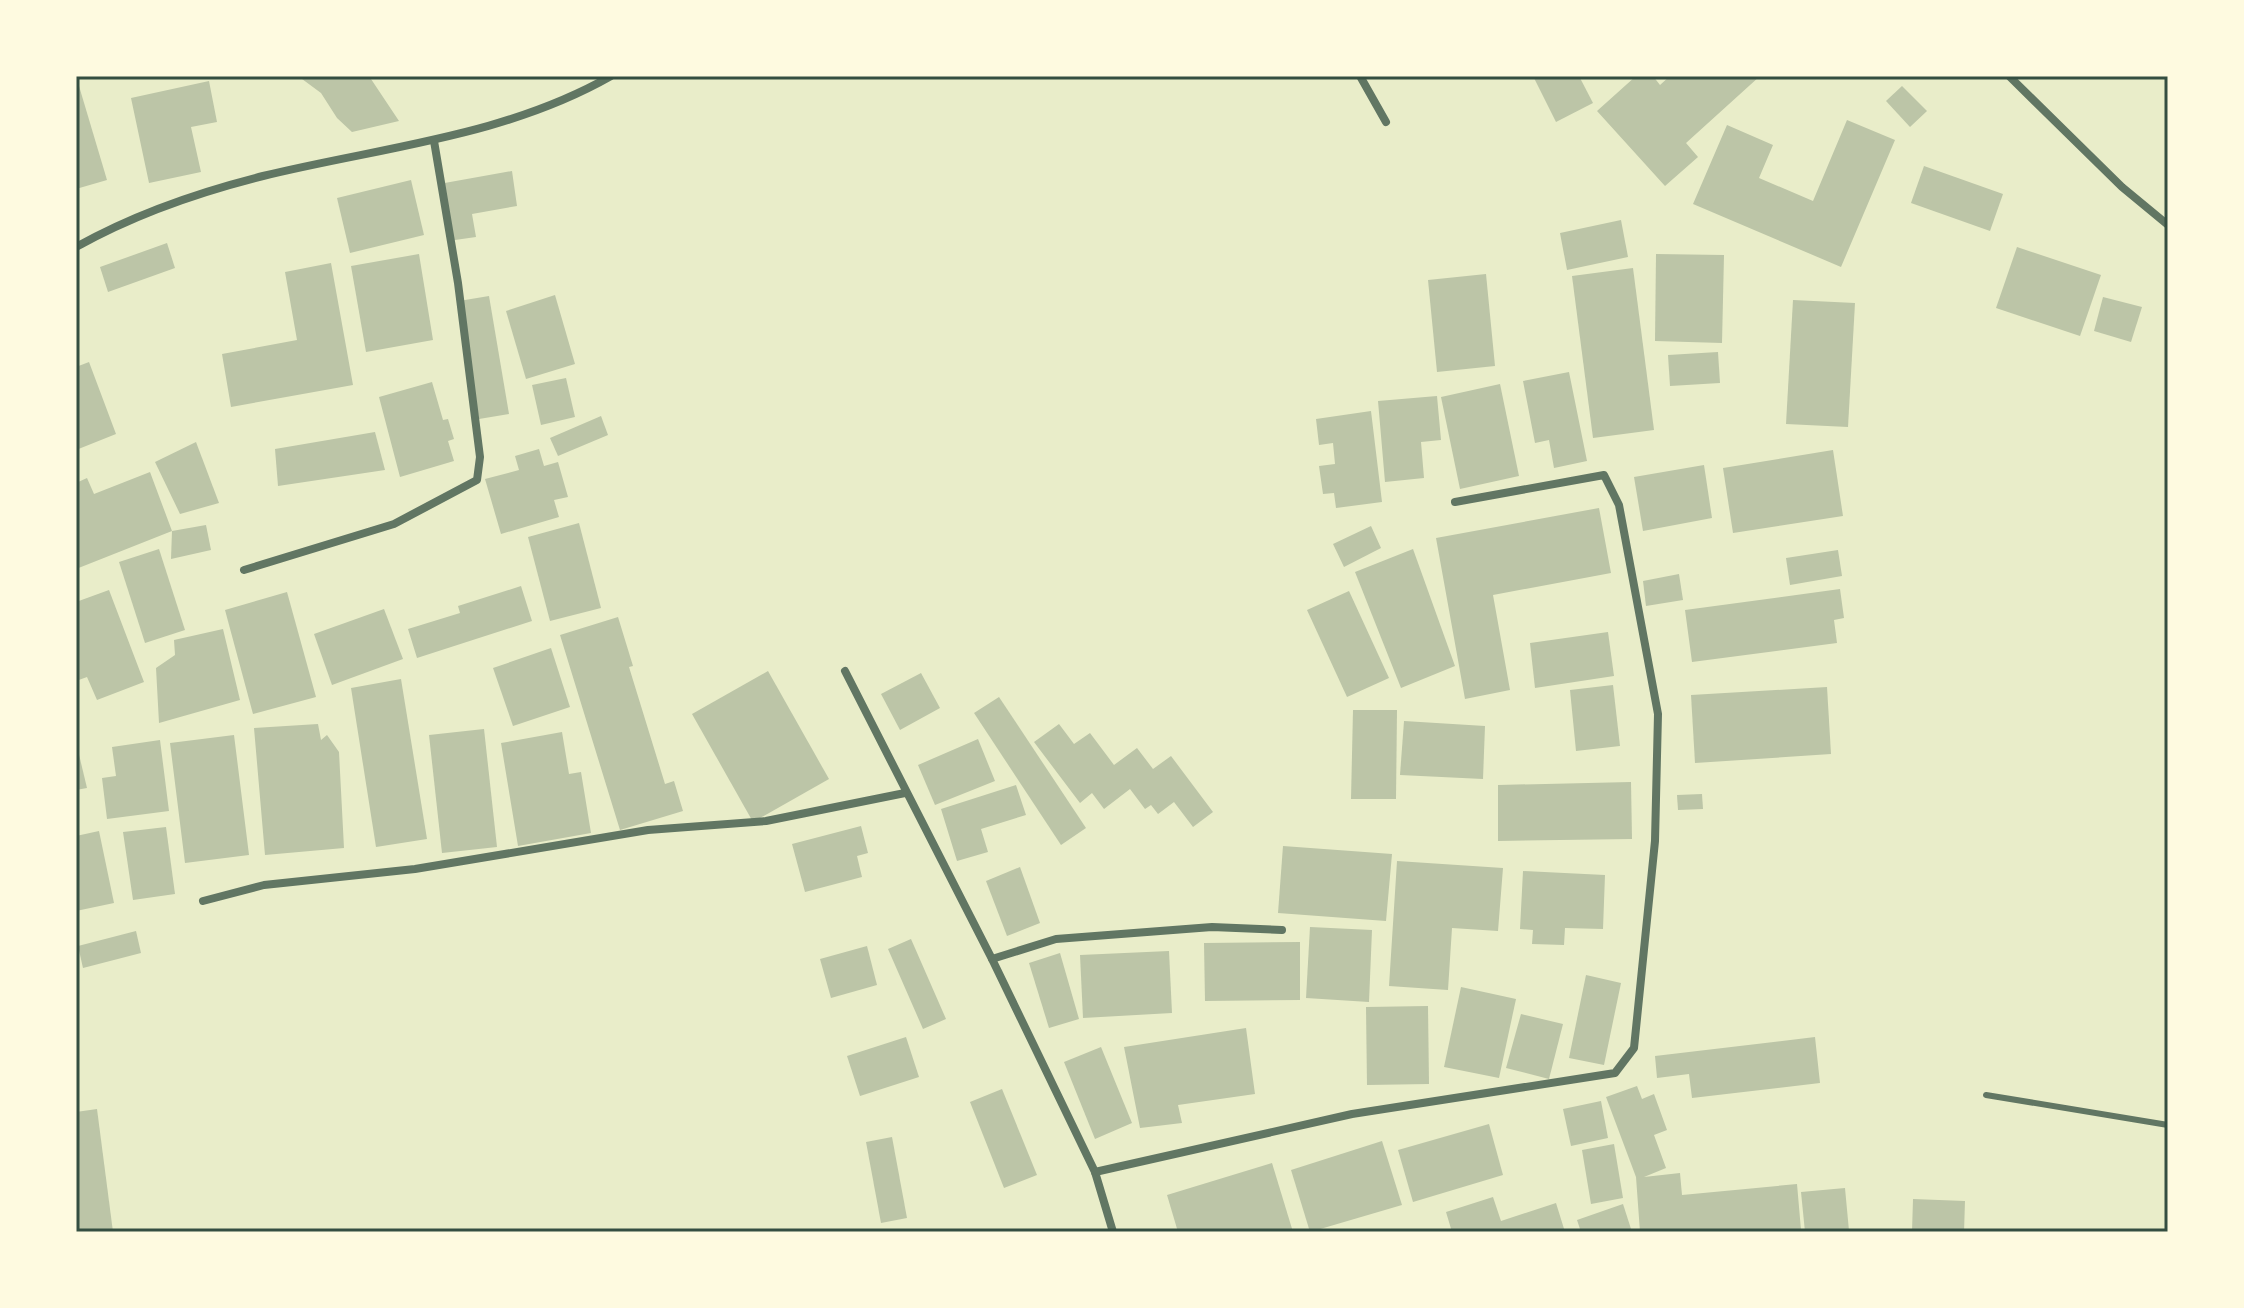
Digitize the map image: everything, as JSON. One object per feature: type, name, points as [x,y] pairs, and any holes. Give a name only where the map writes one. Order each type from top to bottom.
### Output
[{"type":"street","points":[[76,247],[119,223],[261,176],[434,141],[576,96],[611,76]]},
{"type":"street","points":[[1360,76],[1386,122]]},
{"type":"street","points":[[2009,76],[2122,187],[2168,225]]},
{"type":"street","points":[[244,570],[394,524],[477,480],[480,457],[458,283],[434,141]]},
{"type":"street","points":[[1095,1172],[1352,1114],[1615,1073],[1634,1048],[1655,841],[1658,714],[1619,505],[1604,475],[1455,502]]},
{"type":"street","points":[[845,671],[992,959],[1095,1172],[1113,1232]]},
{"type":"street","points":[[203,901],[264,885],[415,869],[648,830],[766,821],[905,793]]},
{"type":"street","points":[[992,959],[1056,939],[1212,927],[1282,930]]},
{"type":"lane","points":[[1986,1095],[2168,1125]]},
{"type":"building","points":[[298,76],[369,76],[399,121],[352,132],[337,118],[321,93]]},
{"type":"building","points":[[1533,76],[1579,76],[1593,103],[1556,122]]},
{"type":"building","points":[[1636,76],[1653,76],[1660,85],[1670,76],[1760,76],[1686,143],[1698,157],[1665,186],[1597,111]]},
{"type":"building","points":[[209,81],[217,122],[191,127],[201,172],[149,183],[131,98]]},
{"type":"building","points":[[79,86],[107,180],[76,189],[76,87]]},
{"type":"building","points":[[1902,86],[1927,111],[1910,127],[1886,101]]},
{"type":"building","points":[[1847,120],[1895,140],[1841,267],[1693,204],[1727,125],[1773,145],[1759,178],[1813,201]]},
{"type":"building","points":[[1924,166],[2003,194],[1990,231],[1911,203]]},
{"type":"building","points":[[512,171],[517,206],[472,214],[476,237],[448,241],[439,184]]},
{"type":"building","points":[[411,180],[424,235],[350,253],[337,198]]},
{"type":"building","points":[[1621,220],[1628,257],[1567,270],[1560,233]]},
{"type":"building","points":[[167,243],[175,268],[108,292],[100,267]]},
{"type":"building","points":[[2017,247],[2101,275],[2080,336],[1996,308]]},
{"type":"building","points":[[419,254],[433,340],[366,352],[351,266]]},
{"type":"building","points":[[1656,254],[1724,255],[1722,343],[1655,341]]},
{"type":"building","points":[[331,263],[353,385],[231,407],[222,354],[297,340],[285,272]]},
{"type":"building","points":[[1633,268],[1654,430],[1593,438],[1572,276]]},
{"type":"building","points":[[1486,274],[1495,366],[1437,372],[1428,280]]},
{"type":"building","points":[[555,295],[575,364],[526,379],[506,311]]},
{"type":"building","points":[[489,296],[509,414],[479,419],[459,301]]},
{"type":"building","points":[[2103,297],[2142,307],[2131,342],[2094,331]]},
{"type":"building","points":[[1793,300],[1855,303],[1848,427],[1786,424]]},
{"type":"building","points":[[1718,352],[1720,383],[1670,386],[1668,355]]},
{"type":"building","points":[[89,362],[116,434],[76,450],[76,367]]},
{"type":"building","points":[[1569,372],[1587,461],[1554,468],[1549,440],[1535,443],[1523,381]]},
{"type":"building","points":[[566,378],[575,417],[541,425],[532,385]]},
{"type":"building","points":[[432,382],[443,420],[448,419],[454,439],[448,441],[454,461],[400,477],[379,397]]},
{"type":"building","points":[[1500,384],[1519,476],[1460,489],[1441,397]]},
{"type":"building","points":[[1437,396],[1441,440],[1421,442],[1424,478],[1385,482],[1378,401]]},
{"type":"building","points":[[1371,411],[1382,502],[1336,508],[1334,493],[1323,494],[1319,466],[1335,464],[1333,443],[1319,445],[1316,419]]},
{"type":"building","points":[[601,416],[608,435],[558,456],[550,438]]},
{"type":"building","points":[[375,432],[385,470],[278,486],[275,449]]},
{"type":"building","points":[[196,442],[219,503],[180,514],[155,462]]},
{"type":"building","points":[[539,449],[544,466],[558,462],[568,497],[554,500],[559,517],[501,534],[485,479],[519,470],[515,456]]},
{"type":"building","points":[[1833,450],[1843,516],[1733,533],[1723,468]]},
{"type":"building","points":[[1704,465],[1712,518],[1643,531],[1634,477]]},
{"type":"building","points":[[150,472],[172,531],[76,569],[76,483],[87,478],[94,494]]},
{"type":"building","points":[[1599,508],[1611,573],[1493,595],[1510,690],[1465,699],[1436,538]]},
{"type":"building","points":[[579,523],[601,608],[550,621],[528,537]]},
{"type":"building","points":[[206,525],[211,550],[171,559],[172,531]]},
{"type":"building","points":[[1371,526],[1381,548],[1344,567],[1333,544]]},
{"type":"building","points":[[159,549],[185,630],[145,643],[119,562]]},
{"type":"building","points":[[1413,549],[1455,666],[1401,688],[1355,572]]},
{"type":"building","points":[[1838,550],[1842,576],[1790,585],[1786,558]]},
{"type":"building","points":[[1679,574],[1683,600],[1646,606],[1643,581]]},
{"type":"building","points":[[521,586],[532,621],[417,658],[408,629],[460,613],[458,606]]},
{"type":"building","points":[[1840,589],[1844,618],[1834,620],[1837,643],[1692,662],[1685,610]]},
{"type":"building","points":[[109,590],[144,682],[97,700],[87,677],[76,681],[76,602]]},
{"type":"building","points":[[1349,591],[1389,678],[1347,697],[1307,610]]},
{"type":"building","points":[[287,592],[316,697],[253,714],[225,610]]},
{"type":"building","points":[[384,609],[403,659],[332,685],[314,634]]},
{"type":"building","points":[[618,617],[633,666],[629,667],[665,784],[674,781],[683,811],[620,830],[560,635]]},
{"type":"building","points":[[223,629],[240,700],[159,723],[156,668],[175,655],[174,640]]},
{"type":"building","points":[[1608,632],[1614,676],[1535,688],[1530,643]]},
{"type":"building","points":[[551,648],[570,707],[513,726],[493,668]]},
{"type":"building","points":[[768,671],[829,779],[753,822],[692,714]]},
{"type":"building","points":[[921,673],[940,708],[900,730],[881,694]]},
{"type":"building","points":[[401,679],[427,839],[376,847],[351,688]]},
{"type":"building","points":[[1613,685],[1620,746],[1576,751],[1570,690]]},
{"type":"building","points":[[1827,687],[1831,754],[1695,763],[1691,695]]},
{"type":"building","points":[[999,697],[1086,828],[1061,845],[974,713]]},
{"type":"building","points":[[1353,710],[1397,710],[1396,799],[1351,799]]},
{"type":"building","points":[[1404,721],[1485,726],[1483,779],[1400,775]]},
{"type":"building","points":[[318,724],[321,740],[327,735],[339,752],[344,848],[265,855],[254,728]]},
{"type":"building","points":[[1059,724],[1074,744],[1090,733],[1114,765],[1137,748],[1153,769],[1171,756],[1213,812],[1193,827],[1174,802],[1158,814],[1151,805],[1145,809],[1130,789],[1104,809],[1092,793],[1080,803],[1034,742]]},
{"type":"building","points":[[484,729],[497,847],[442,853],[429,735]]},
{"type":"building","points":[[562,732],[569,774],[581,772],[591,833],[518,846],[501,743]]},
{"type":"building","points":[[234,735],[249,855],[185,863],[170,743]]},
{"type":"building","points":[[978,739],[995,781],[935,805],[918,765]]},
{"type":"building","points":[[160,740],[169,811],[107,819],[102,778],[116,776],[112,747]]},
{"type":"building","points":[[76,742],[87,788],[76,790]]},
{"type":"building","points":[[1631,782],[1632,839],[1498,841],[1498,785]]},
{"type":"building","points":[[1016,785],[1026,815],[981,829],[988,852],[957,861],[941,809]]},
{"type":"building","points":[[1702,794],[1703,809],[1678,810],[1677,795]]},
{"type":"building","points":[[861,826],[868,853],[857,856],[862,877],[805,892],[792,844]]},
{"type":"building","points":[[166,827],[175,894],[133,900],[123,832]]},
{"type":"building","points":[[99,831],[114,903],[76,911],[76,836]]},
{"type":"building","points":[[1283,846],[1392,854],[1386,921],[1278,913]]},
{"type":"building","points":[[1397,861],[1503,868],[1498,931],[1452,928],[1448,990],[1389,986]]},
{"type":"building","points":[[1020,867],[1040,923],[1007,936],[986,881]]},
{"type":"building","points":[[1523,871],[1605,875],[1603,929],[1565,928],[1564,945],[1532,944],[1533,930],[1520,929]]},
{"type":"building","points":[[1310,927],[1372,930],[1369,1002],[1306,998]]},
{"type":"building","points":[[136,931],[141,953],[83,968],[78,946]]},
{"type":"building","points":[[911,939],[946,1019],[923,1029],[888,949]]},
{"type":"building","points":[[1300,942],[1300,1000],[1205,1001],[1204,943]]},
{"type":"building","points":[[867,946],[877,985],[831,998],[820,959]]},
{"type":"building","points":[[1169,951],[1172,1013],[1083,1018],[1080,955]]},
{"type":"building","points":[[1060,953],[1079,1019],[1049,1028],[1029,963]]},
{"type":"building","points":[[1586,975],[1621,983],[1604,1065],[1569,1058]]},
{"type":"building","points":[[1461,987],[1516,999],[1499,1078],[1444,1067]]},
{"type":"building","points":[[1428,1006],[1429,1084],[1367,1085],[1366,1007]]},
{"type":"building","points":[[1521,1014],[1563,1024],[1549,1079],[1506,1068]]},
{"type":"building","points":[[1246,1028],[1255,1094],[1178,1105],[1182,1123],[1140,1128],[1124,1047]]},
{"type":"building","points":[[906,1037],[919,1077],[860,1096],[847,1056]]},
{"type":"building","points":[[1815,1037],[1820,1083],[1692,1098],[1689,1074],[1657,1078],[1655,1056]]},
{"type":"building","points":[[1101,1047],[1132,1123],[1095,1139],[1064,1062]]},
{"type":"building","points":[[1637,1086],[1642,1099],[1654,1094],[1667,1130],[1654,1135],[1666,1168],[1644,1177],[1680,1173],[1682,1195],[1797,1184],[1801,1230],[1640,1232],[1636,1177],[1606,1097]]},
{"type":"building","points":[[1002,1089],[1037,1175],[1004,1188],[970,1102]]},
{"type":"building","points":[[1601,1101],[1608,1138],[1571,1146],[1563,1109]]},
{"type":"building","points":[[97,1109],[113,1232],[76,1232],[76,1112]]},
{"type":"building","points":[[1489,1124],[1503,1175],[1413,1202],[1398,1150]]},
{"type":"building","points":[[892,1137],[907,1218],[881,1223],[866,1142]]},
{"type":"building","points":[[1382,1141],[1402,1205],[1310,1232],[1291,1170]]},
{"type":"building","points":[[1614,1144],[1623,1198],[1591,1204],[1582,1150]]},
{"type":"building","points":[[1272,1163],[1293,1232],[1178,1232],[1167,1195]]},
{"type":"building","points":[[1845,1188],[1849,1231],[1805,1232],[1801,1192]]},
{"type":"building","points":[[1493,1197],[1501,1221],[1556,1203],[1565,1232],[1452,1232],[1446,1212]]},
{"type":"building","points":[[1913,1199],[1965,1201],[1964,1232],[1912,1232]]},
{"type":"building","points":[[1623,1204],[1632,1232],[1581,1232],[1577,1220]]}]
